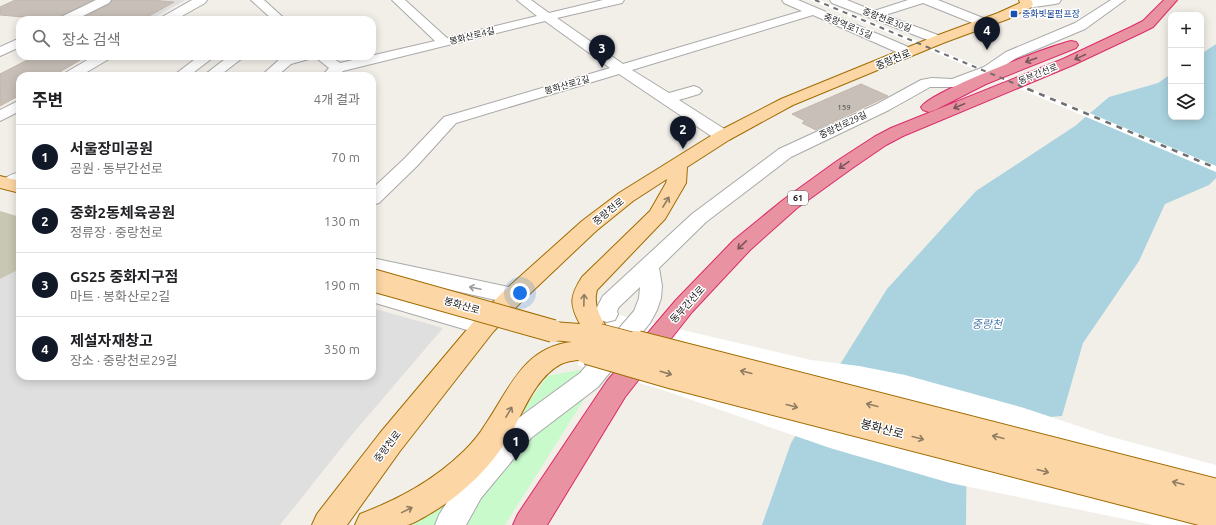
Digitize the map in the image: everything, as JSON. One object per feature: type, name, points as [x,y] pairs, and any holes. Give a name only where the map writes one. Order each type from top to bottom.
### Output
[{"type":"highway","name":"동부간선로","points":[[529,525],[616,390],[684,306],[742,245],[790,204],[880,141],[897,132],[1068,62],[1136,30],[1148,24],[1170,1]]},
{"type":"main road","name":"중랑천로","points":[[328,525],[390,442],[484,326],[513,296],[589,226],[626,197],[723,136],[787,102],[938,40],[1003,16],[1026,2]]},
{"type":"main road","points":[[371,525],[397,515],[430,497],[470,465],[496,434],[526,381],[541,365],[598,333],[584,307],[583,297],[586,290],[590,283],[658,215],[676,183],[678,164]]},
{"type":"main road","name":"봉화산로","points":[[376,281],[553,331],[598,333],[1216,493]]},
{"type":"main road","name":"봉화산로","points":[[598,333],[674,375],[1216,515]]},
{"type":"street","points":[[73,16],[105,0]]},
{"type":"street","points":[[173,16],[200,0]]},
{"type":"street","points":[[257,0],[275,16]]},
{"type":"street","points":[[398,0],[445,43]]},
{"type":"street","points":[[523,0],[621,69],[723,136]]},
{"type":"street","name":"봉화산로4길","points":[[334,72],[618,0]]},
{"type":"street","name":"중랑역로15길","points":[[788,0],[908,52]]},
{"type":"street","name":"중랑천로30길","points":[[836,0],[938,40]]},
{"type":"street","points":[[873,15],[920,0]]},
{"type":"street","points":[[927,0],[984,23]]},
{"type":"street","points":[[1026,2],[1055,0]]},
{"type":"street","name":"중랑천로29길","points":[[598,333],[606,311],[612,302],[687,228],[716,204],[789,151],[883,107],[926,83],[951,83],[990,70],[1011,55],[1080,26],[1119,0]]},
{"type":"street","name":"봉화산로2길","points":[[376,195],[411,162],[450,120],[814,11]]},
{"type":"street","points":[[0,52],[16,44]]},
{"type":"street","points":[[77,72],[97,60]]},
{"type":"street","points":[[186,72],[202,60]]},
{"type":"street","points":[[216,72],[232,60]]},
{"type":"street","points":[[273,72],[286,61],[290,60]]},
{"type":"street","points":[[324,60],[334,72]]},
{"type":"street","points":[[666,99],[694,91]]},
{"type":"street","points":[[0,116],[16,107]]},
{"type":"street","points":[[376,266],[513,296]]},
{"type":"street","points":[[450,525],[471,489],[522,430],[589,380],[642,317],[648,308],[652,291],[648,266]]},
{"type":"street","points":[[376,295],[484,326]]},
{"type":"shaded area","points":[[112,0],[185,0],[157,16],[79,16]]},
{"type":"shaded area","points":[[0,211],[16,216],[16,271],[0,279]]},
{"type":"shaded area","points":[[16,271],[16,380],[376,380],[376,309],[443,328],[350,437],[280,525],[0,525],[0,279]]},
{"type":"green space","points":[[579,370],[598,377],[505,525],[404,525],[504,438],[547,376]]},
{"type":"water","name":"중랑천","points":[[1216,44],[1216,178],[1209,185],[1165,204],[1139,261],[1083,343],[1062,416],[967,424],[966,525],[762,525],[791,443],[887,289],[976,191],[1075,126],[1109,97],[1158,83],[1168,76],[1168,120],[1204,120],[1204,52]]},
{"type":"pier","points":[[810,0],[820,0],[1216,166],[1216,172]]},
{"type":"pier","points":[[614,314],[811,360],[859,366],[905,375],[1024,408],[1108,436],[1216,465],[1216,525],[1153,525],[950,483],[830,448],[660,389],[577,365]]},
{"type":"building","points":[[15,0],[93,0],[60,16],[0,15],[0,7]]},
{"type":"building","points":[[112,0],[150,0],[174,2],[149,16],[86,16],[110,4]]},
{"type":"building","points":[[27,60],[80,60],[60,72],[16,72],[16,97],[0,106],[0,74]]},
{"type":"building","points":[[861,84],[888,96],[816,130],[802,123],[805,121],[792,114]]},
{"type":"railway","points":[[815,0],[1030,90]]},
{"type":"railway","points":[[1028,89],[1216,168]]},
{"type":"place","name":"중화빗물펌프장","points":[[1014,14]]},
{"type":"place","name":"제설자재창고","points":[[987,50]]},
{"type":"place","name":"GS25 중화지구점","points":[[602,68]]},
{"type":"place","name":"중화2동체육공원","points":[[683,149]]},
{"type":"place","name":"서울장미공원","points":[[516,461]]}]
